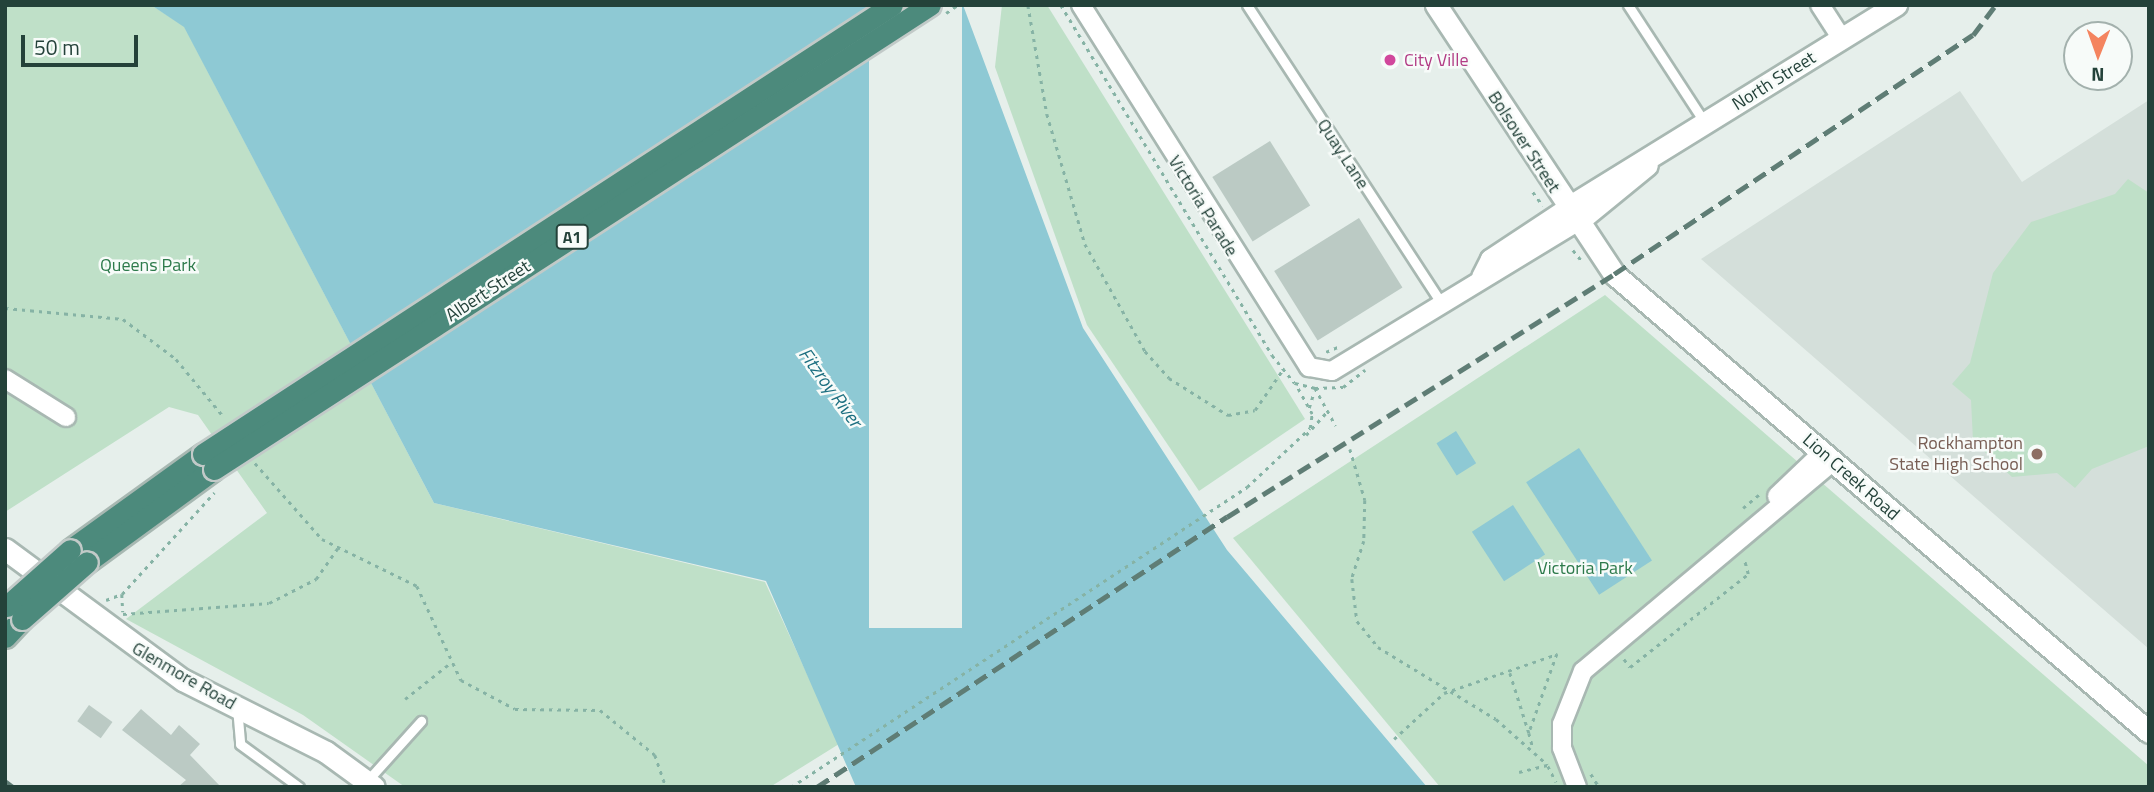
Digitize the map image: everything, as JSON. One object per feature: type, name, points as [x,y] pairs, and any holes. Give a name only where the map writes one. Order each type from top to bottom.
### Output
[{"type":"highway","name":"Albert Street","points":[[213,470],[892,5]]},
{"type":"highway","name":"Albert Street","points":[[11,611],[78,556],[930,5]]},
{"type":"highway","name":"A1","points":[[5,637],[11,611]]},
{"type":"street","name":"Victoria Parade","points":[[1081,5],[1309,367],[1332,371],[1349,361]]},
{"type":"street","name":"Bolsover Street","points":[[1436,5],[1572,215]]},
{"type":"street","points":[[1820,5],[1842,39]]},
{"type":"street","name":"North Street","points":[[1349,361],[1481,277],[1490,258],[1572,215],[1653,158],[1896,5]]},
{"type":"street","name":"Lion Creek Road","points":[[1572,215],[1614,274],[2149,732]]},
{"type":"street","points":[[5,379],[66,417]]},
{"type":"street","points":[[1577,787],[1562,748],[1573,688],[1600,654],[1700,577],[1827,458]]},
{"type":"street","name":"Glenmore Road","points":[[5,549],[125,642],[371,784]]},
{"type":"lane","name":"Quay Lane","points":[[1247,5],[1440,302]]},
{"type":"lane","points":[[1628,5],[1706,124]]},
{"type":"lane","points":[[237,707],[237,737],[299,787]]},
{"type":"lane","points":[[371,784],[421,721]]},
{"type":"path","points":[[1028,5],[1047,114],[1085,244],[1145,351],[1169,378],[1228,415],[1255,410],[1284,368]]},
{"type":"path","points":[[1061,5],[1116,104],[1309,408]]},
{"type":"path","points":[[1533,192],[1545,208]]},
{"type":"path","points":[[5,308],[123,319],[176,359],[230,427]]},
{"type":"path","points":[[1295,383],[1315,388]]},
{"type":"path","points":[[1306,435],[1309,408],[1315,388]]},
{"type":"path","points":[[1315,388],[1325,413],[1336,426]]},
{"type":"path","points":[[791,787],[1224,503],[1306,435],[1325,413]]},
{"type":"path","points":[[1350,449],[1365,500],[1364,541],[1352,579],[1357,621],[1378,648],[1444,693],[1470,701],[1532,749],[1548,765],[1558,787]]},
{"type":"path","points":[[252,458],[309,528],[338,547],[417,586],[450,664],[461,681],[496,704],[600,710],[655,755],[666,787]]},
{"type":"path","points":[[213,470],[122,594],[123,614],[269,603],[316,579],[338,547]]},
{"type":"path","points":[[1615,659],[1620,654],[1630,667],[1748,574],[1741,562],[1750,554]]},
{"type":"path","points":[[1394,738],[1444,693],[1509,673],[1558,654],[1529,733]]},
{"type":"path","points":[[405,699],[450,664]]},
{"type":"path","points":[[1509,673],[1532,749]]},
{"type":"path","points":[[1519,772],[1554,764]]},
{"type":"path","points":[[1587,766],[1599,787]]},
{"type":"shaded area","name":"Rockhampton State High School","points":[[1960,91],[2022,182],[2149,100],[2149,649],[1701,259]]},
{"type":"green space","name":"Queens Park","points":[[5,5],[151,5],[184,26],[434,503],[765,582],[839,744],[770,787],[405,787],[303,715],[126,619],[267,513],[198,415],[169,407],[5,512]]},
{"type":"green space","points":[[1002,5],[1047,5],[1305,419],[1199,491],[1087,325],[995,67]]},
{"type":"green space","points":[[2128,179],[2149,193],[2149,446],[2092,469],[2075,488],[2057,473],[2012,477],[1973,441],[1971,400],[1952,384],[1970,363],[1993,273],[2031,222],[2115,194]]},
{"type":"green space","name":"Victoria Park","points":[[1605,295],[2149,766],[2149,787],[1440,787],[1233,538]]},
{"type":"water","name":"Fitzroy River","points":[[151,5],[963,5],[1083,328],[1227,550],[1427,787],[856,787],[766,581],[434,503],[184,27]]},
{"type":"water","points":[[1456,431],[1476,463],[1457,475],[1436,443]]},
{"type":"water","points":[[1579,448],[1652,560],[1599,595],[1526,482]]},
{"type":"water","points":[[1513,505],[1545,554],[1504,581],[1472,532]]},
{"type":"pier","points":[[869,5],[962,5],[962,628],[869,628]]},
{"type":"building","points":[[1270,141],[1310,205],[1253,241],[1212,177]]},
{"type":"building","points":[[1359,218],[1402,288],[1318,341],[1274,271]]},
{"type":"building","points":[[89,705],[112,722],[101,738],[77,721]]},
{"type":"building","points":[[141,709],[171,735],[179,725],[200,744],[190,755],[221,787],[178,787],[186,780],[122,730]]},
{"type":"railway","points":[[817,787],[1227,517],[1614,274],[1973,35],[1996,5]]},
{"type":"railway","points":[[5,781],[13,787]]},
{"type":"place","name":"City Ville","points":[[1390,60]]},
{"type":"place","name":"Rockhampton State High School","points":[[2037,454]]}]
